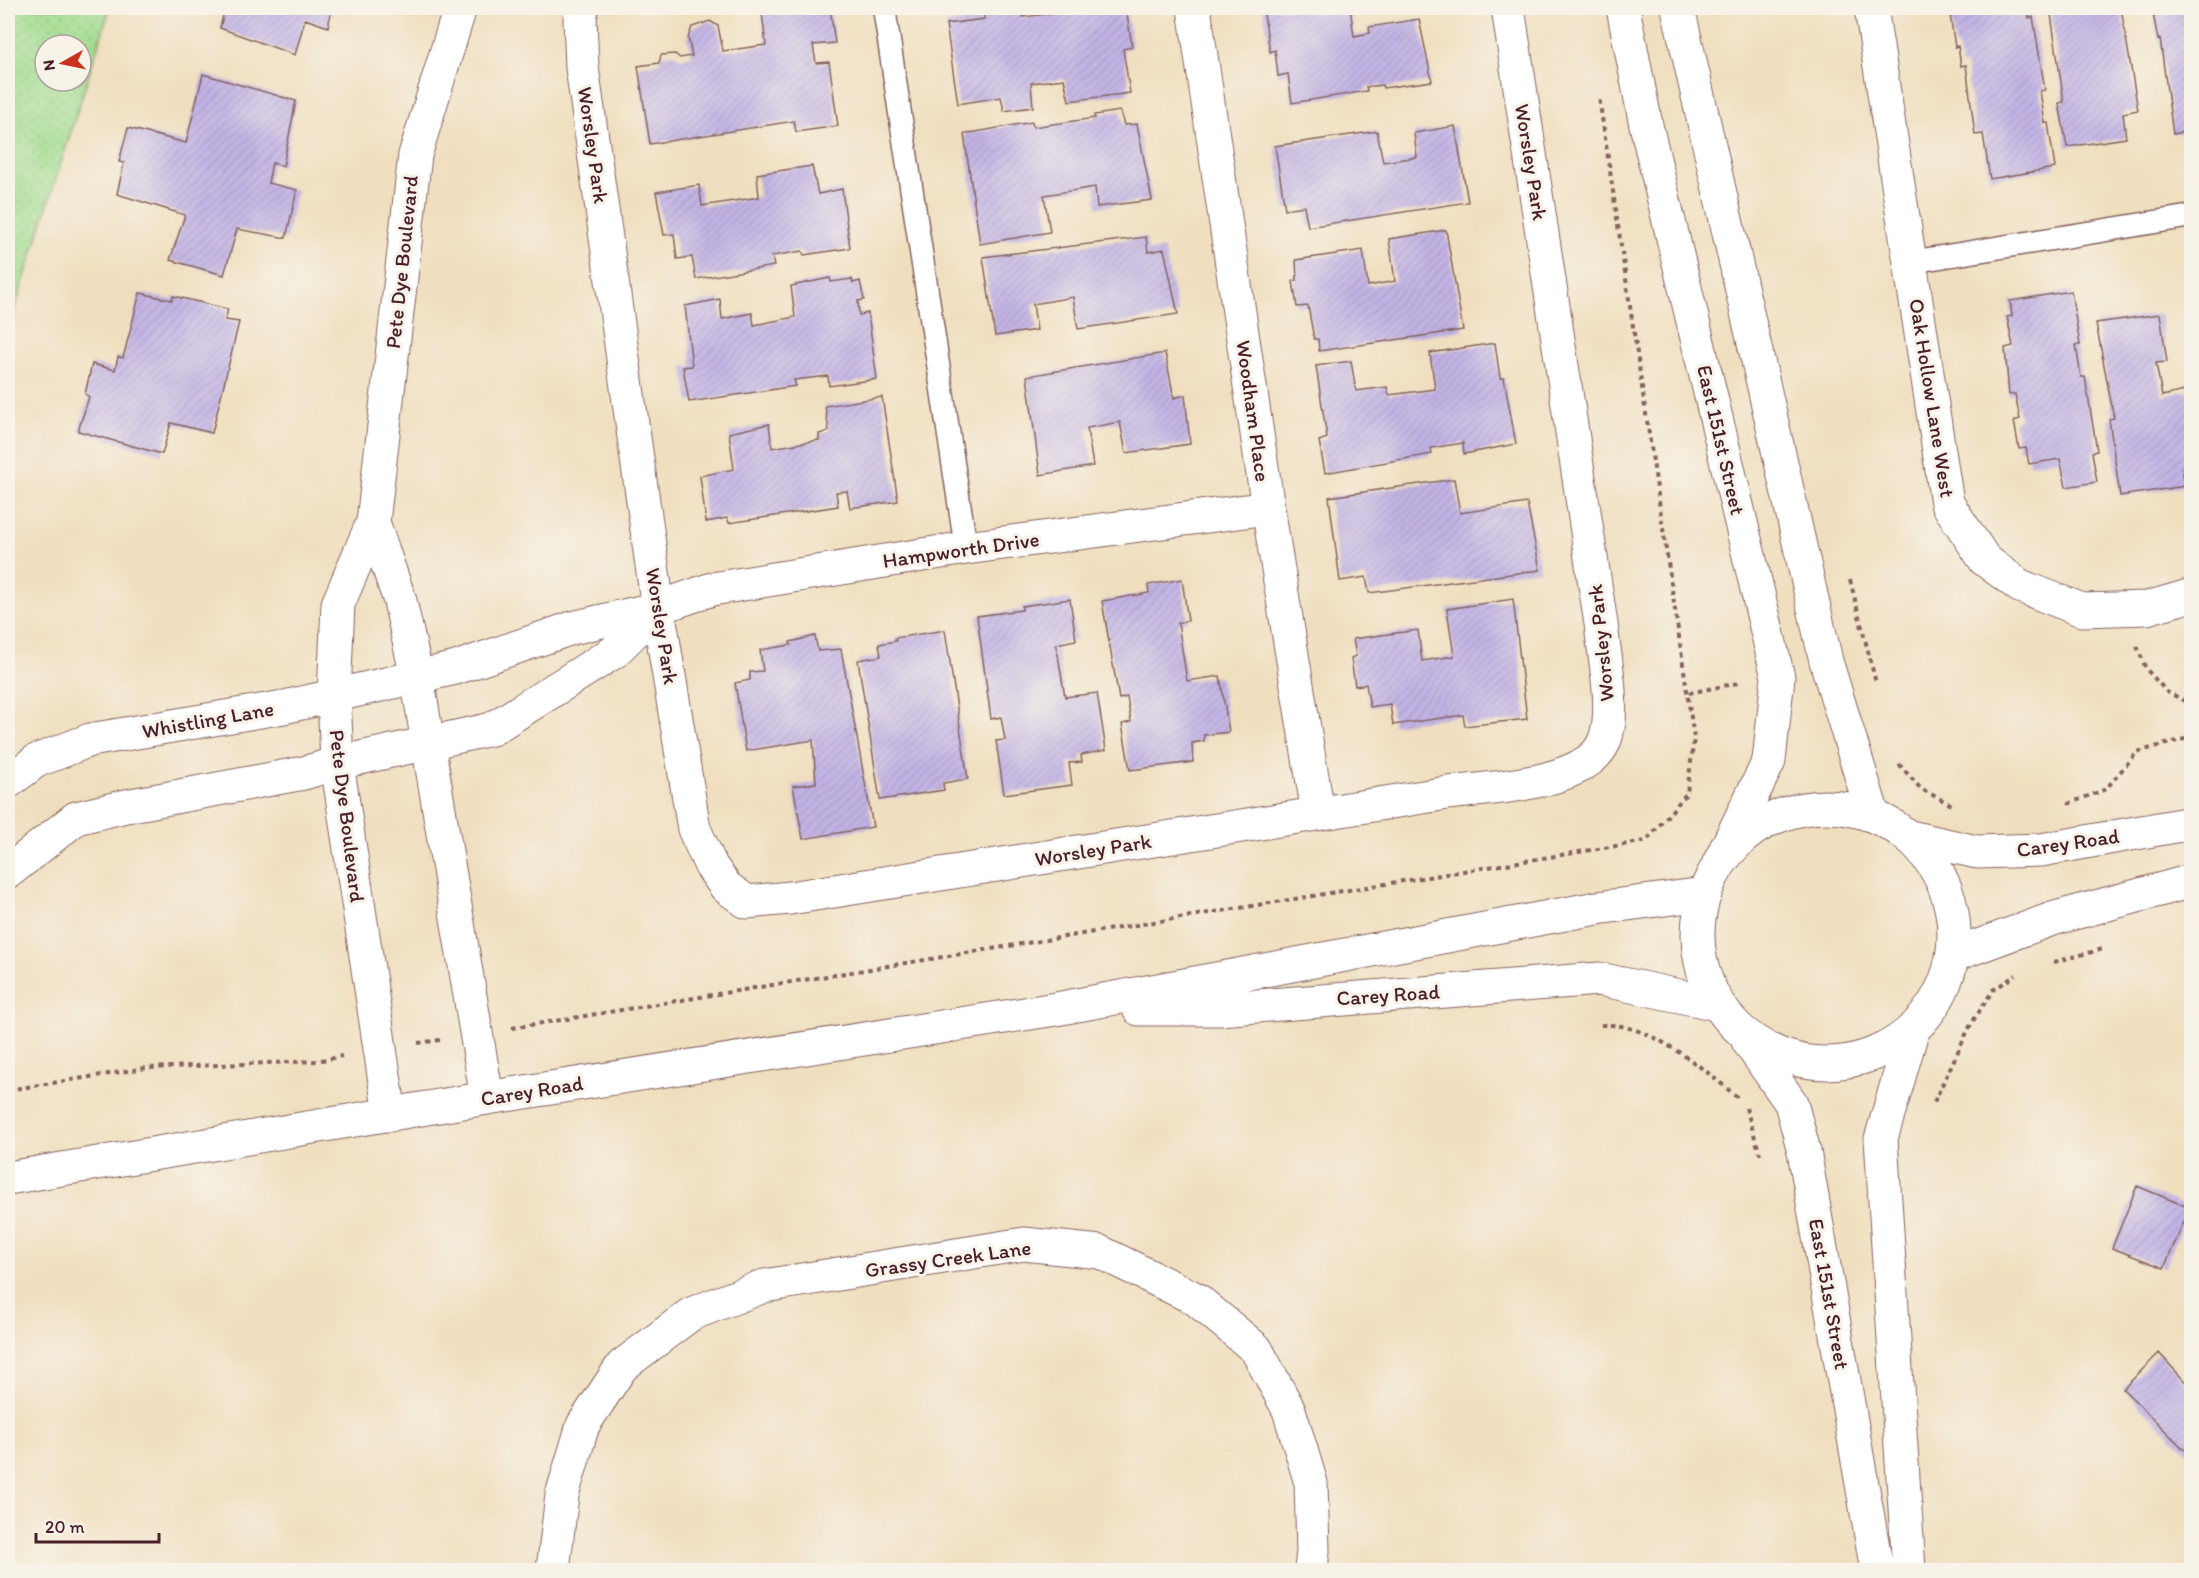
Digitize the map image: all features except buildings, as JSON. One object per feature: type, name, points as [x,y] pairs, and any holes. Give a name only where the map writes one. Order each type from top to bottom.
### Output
[{"type":"street","name":"Pete Dye Boulevard","points":[[390,1115],[337,763],[334,695],[338,604],[373,522],[415,155],[460,8]]},
{"type":"street","name":"Worsley Park","points":[[582,8],[582,67],[658,608],[694,829],[711,866],[726,887],[747,902],[790,898],[1318,813],[1544,780],[1579,768],[1604,743],[1609,701],[1601,624],[1508,8]]},
{"type":"street","name":"Woodham Place","points":[[1194,8],[1268,508],[1318,813]]},
{"type":"street","name":"East 151st Street","points":[[1623,8],[1646,125],[1778,677],[1769,760],[1704,894],[1697,931],[1702,970],[1717,1004],[1742,1033],[1791,1103],[1804,1151],[1877,1570]]},
{"type":"street","points":[[1677,8],[1826,661],[1873,815]]},
{"type":"street","name":"Oak Hollow Lane West","points":[[1871,8],[1947,503],[1985,560],[2020,586],[2082,610],[2146,608],[2192,595]]},
{"type":"street","name":"Hampworth Drive","points":[[417,676],[456,668],[572,628],[658,608],[712,589],[966,548],[1268,508]]},
{"type":"street","name":"Pete Dye Boulevard","points":[[373,522],[400,601],[417,676],[487,1098]]},
{"type":"street","name":"Hampworth Drive","points":[[337,763],[492,729],[614,652],[658,608]]},
{"type":"street","name":"Whistling Lane","points":[[8,783],[36,761],[90,740],[284,707],[417,676]]},
{"type":"street","points":[[8,872],[76,818],[126,806],[304,773],[337,763]]},
{"type":"street","points":[[1718,865],[1748,833],[1787,812],[1830,806],[1873,815],[1910,837],[1938,871],[1953,912],[1954,955],[1940,998],[1912,1032],[1881,1053],[1845,1063],[1809,1064],[1773,1053],[1742,1033]]},
{"type":"street","name":"Carey Road","points":[[1910,837],[1977,852],[2040,850],[2192,823]]},
{"type":"street","points":[[1954,955],[2052,920],[2192,882]]},
{"type":"street","name":"Carey Road","points":[[8,1178],[487,1098],[1056,1010],[1597,908],[1704,894]]},
{"type":"street","name":"Carey Road","points":[[1056,1010],[1219,1009],[1599,979],[1717,1004]]},
{"type":"street","points":[[1909,1570],[1881,1139],[1912,1032]]},
{"type":"street","name":"Grassy Creek Lane","points":[[554,1570],[562,1495],[583,1425],[622,1366],[691,1314],[764,1286],[1024,1244],[1100,1252],[1196,1299],[1256,1349],[1289,1410],[1311,1483],[1313,1551],[1311,1570]]},
{"type":"lane","points":[[884,8],[966,548]]},
{"type":"lane","points":[[1910,262],[2192,216]]},
{"type":"path","points":[[8,1090],[146,1068],[317,1061],[1646,841],[1687,793],[1694,738],[1598,90]]},
{"type":"path","points":[[2129,609],[2136,641],[2146,669],[2167,692],[2192,704]]},
{"type":"path","points":[[1869,654],[1876,685]]},
{"type":"path","points":[[1689,693],[1740,683]]},
{"type":"path","points":[[2061,806],[2106,789],[2137,752],[2192,737]]},
{"type":"path","points":[[1894,759],[1921,789],[1959,808]]},
{"type":"path","points":[[2048,963],[2103,949]]},
{"type":"path","points":[[1930,1109],[1971,1024],[1993,990],[2025,969]]},
{"type":"path","points":[[1601,1024],[1629,1028],[1652,1037],[1717,1079],[1745,1105],[1760,1154]]},
{"type":"green space","points":[[8,8],[110,8],[93,62],[93,33],[33,33],[33,93],[83,93],[8,330]]}]
